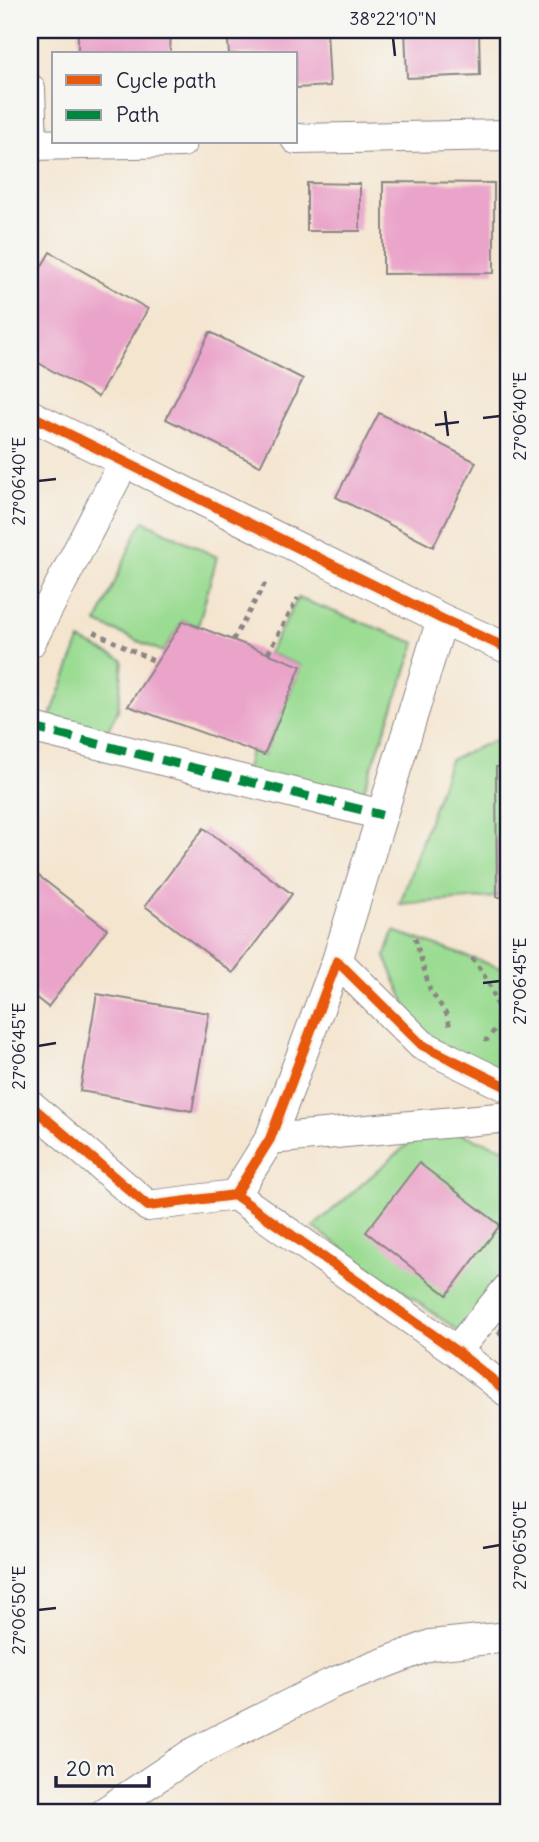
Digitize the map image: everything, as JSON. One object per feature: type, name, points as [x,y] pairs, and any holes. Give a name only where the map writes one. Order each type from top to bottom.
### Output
[{"type":"street","points":[[30,89],[31,147],[122,144]]},
{"type":"street","points":[[298,139],[509,135]]},
{"type":"street","points":[[30,415],[442,619],[509,649]]},
{"type":"street","points":[[30,643],[124,463]]},
{"type":"street","points":[[235,1195],[270,1139],[337,961],[442,619]]},
{"type":"street","points":[[30,727],[382,815]]},
{"type":"street","points":[[337,961],[422,1045],[509,1088]]},
{"type":"street","points":[[30,1105],[148,1206],[235,1195],[456,1351],[509,1393]]},
{"type":"street","points":[[270,1139],[509,1117]]},
{"type":"street","points":[[456,1351],[509,1287]]},
{"type":"street","points":[[105,1812],[193,1753],[330,1684],[431,1645],[509,1637]]},
{"type":"path","points":[[233,640],[266,582]]},
{"type":"path","points":[[268,653],[299,598]]},
{"type":"path","points":[[94,632],[156,662]]},
{"type":"path","points":[[415,938],[430,990],[446,1013],[452,1032]]},
{"type":"path","points":[[472,958],[488,978],[499,1013],[499,1024],[487,1040],[473,1040]]},
{"type":"path","points":[[499,1024],[509,1029]]},
{"type":"green space","points":[[144,521],[217,557],[198,626],[183,621],[163,652],[97,623],[137,531]]},
{"type":"green space","points":[[298,598],[416,643],[363,792],[353,807],[244,780],[250,750],[264,755],[301,666],[268,653]]},
{"type":"green space","points":[[80,640],[123,660],[118,710],[100,745],[45,730]]},
{"type":"green space","points":[[497,739],[497,897],[400,904],[450,760]]},
{"type":"green space","points":[[394,931],[509,971],[509,1088],[416,1027],[385,957]]},
{"type":"green space","points":[[431,1124],[509,1150],[509,1287],[467,1337],[313,1227]]},
{"type":"building","points":[[78,30],[171,30],[170,52],[78,52]]},
{"type":"building","points":[[227,30],[327,30],[330,86],[298,88],[298,52],[229,52]]},
{"type":"building","points":[[405,30],[479,30],[480,75],[407,78]]},
{"type":"building","points":[[383,182],[494,183],[494,273],[383,274]]},
{"type":"building","points":[[307,183],[360,184],[360,231],[307,231]]},
{"type":"building","points":[[50,252],[148,309],[98,397],[30,358],[30,286]]},
{"type":"building","points":[[210,332],[303,379],[260,466],[166,419]]},
{"type":"building","points":[[379,413],[476,462],[433,547],[336,497]]},
{"type":"building","points":[[183,621],[301,666],[264,755],[128,706]]},
{"type":"building","points":[[496,767],[509,767],[509,897],[497,897]]},
{"type":"building","points":[[204,828],[292,894],[233,973],[145,906]]},
{"type":"building","points":[[30,869],[107,929],[48,1007],[30,993]]},
{"type":"building","points":[[97,994],[209,1013],[192,1111],[80,1091]]},
{"type":"building","points":[[419,1163],[500,1225],[447,1295],[366,1232]]},
{"type":"building","points":[[509,1315],[509,1340],[498,1333]]},
{"type":"marked path","points":[[30,727],[382,815]]},
{"type":"cycle path","points":[[30,415],[442,619],[509,649]]},
{"type":"cycle path","points":[[235,1195],[270,1139],[337,961],[422,1045],[509,1088]]},
{"type":"cycle path","points":[[30,1105],[148,1206],[235,1195],[456,1351],[509,1393]]}]
